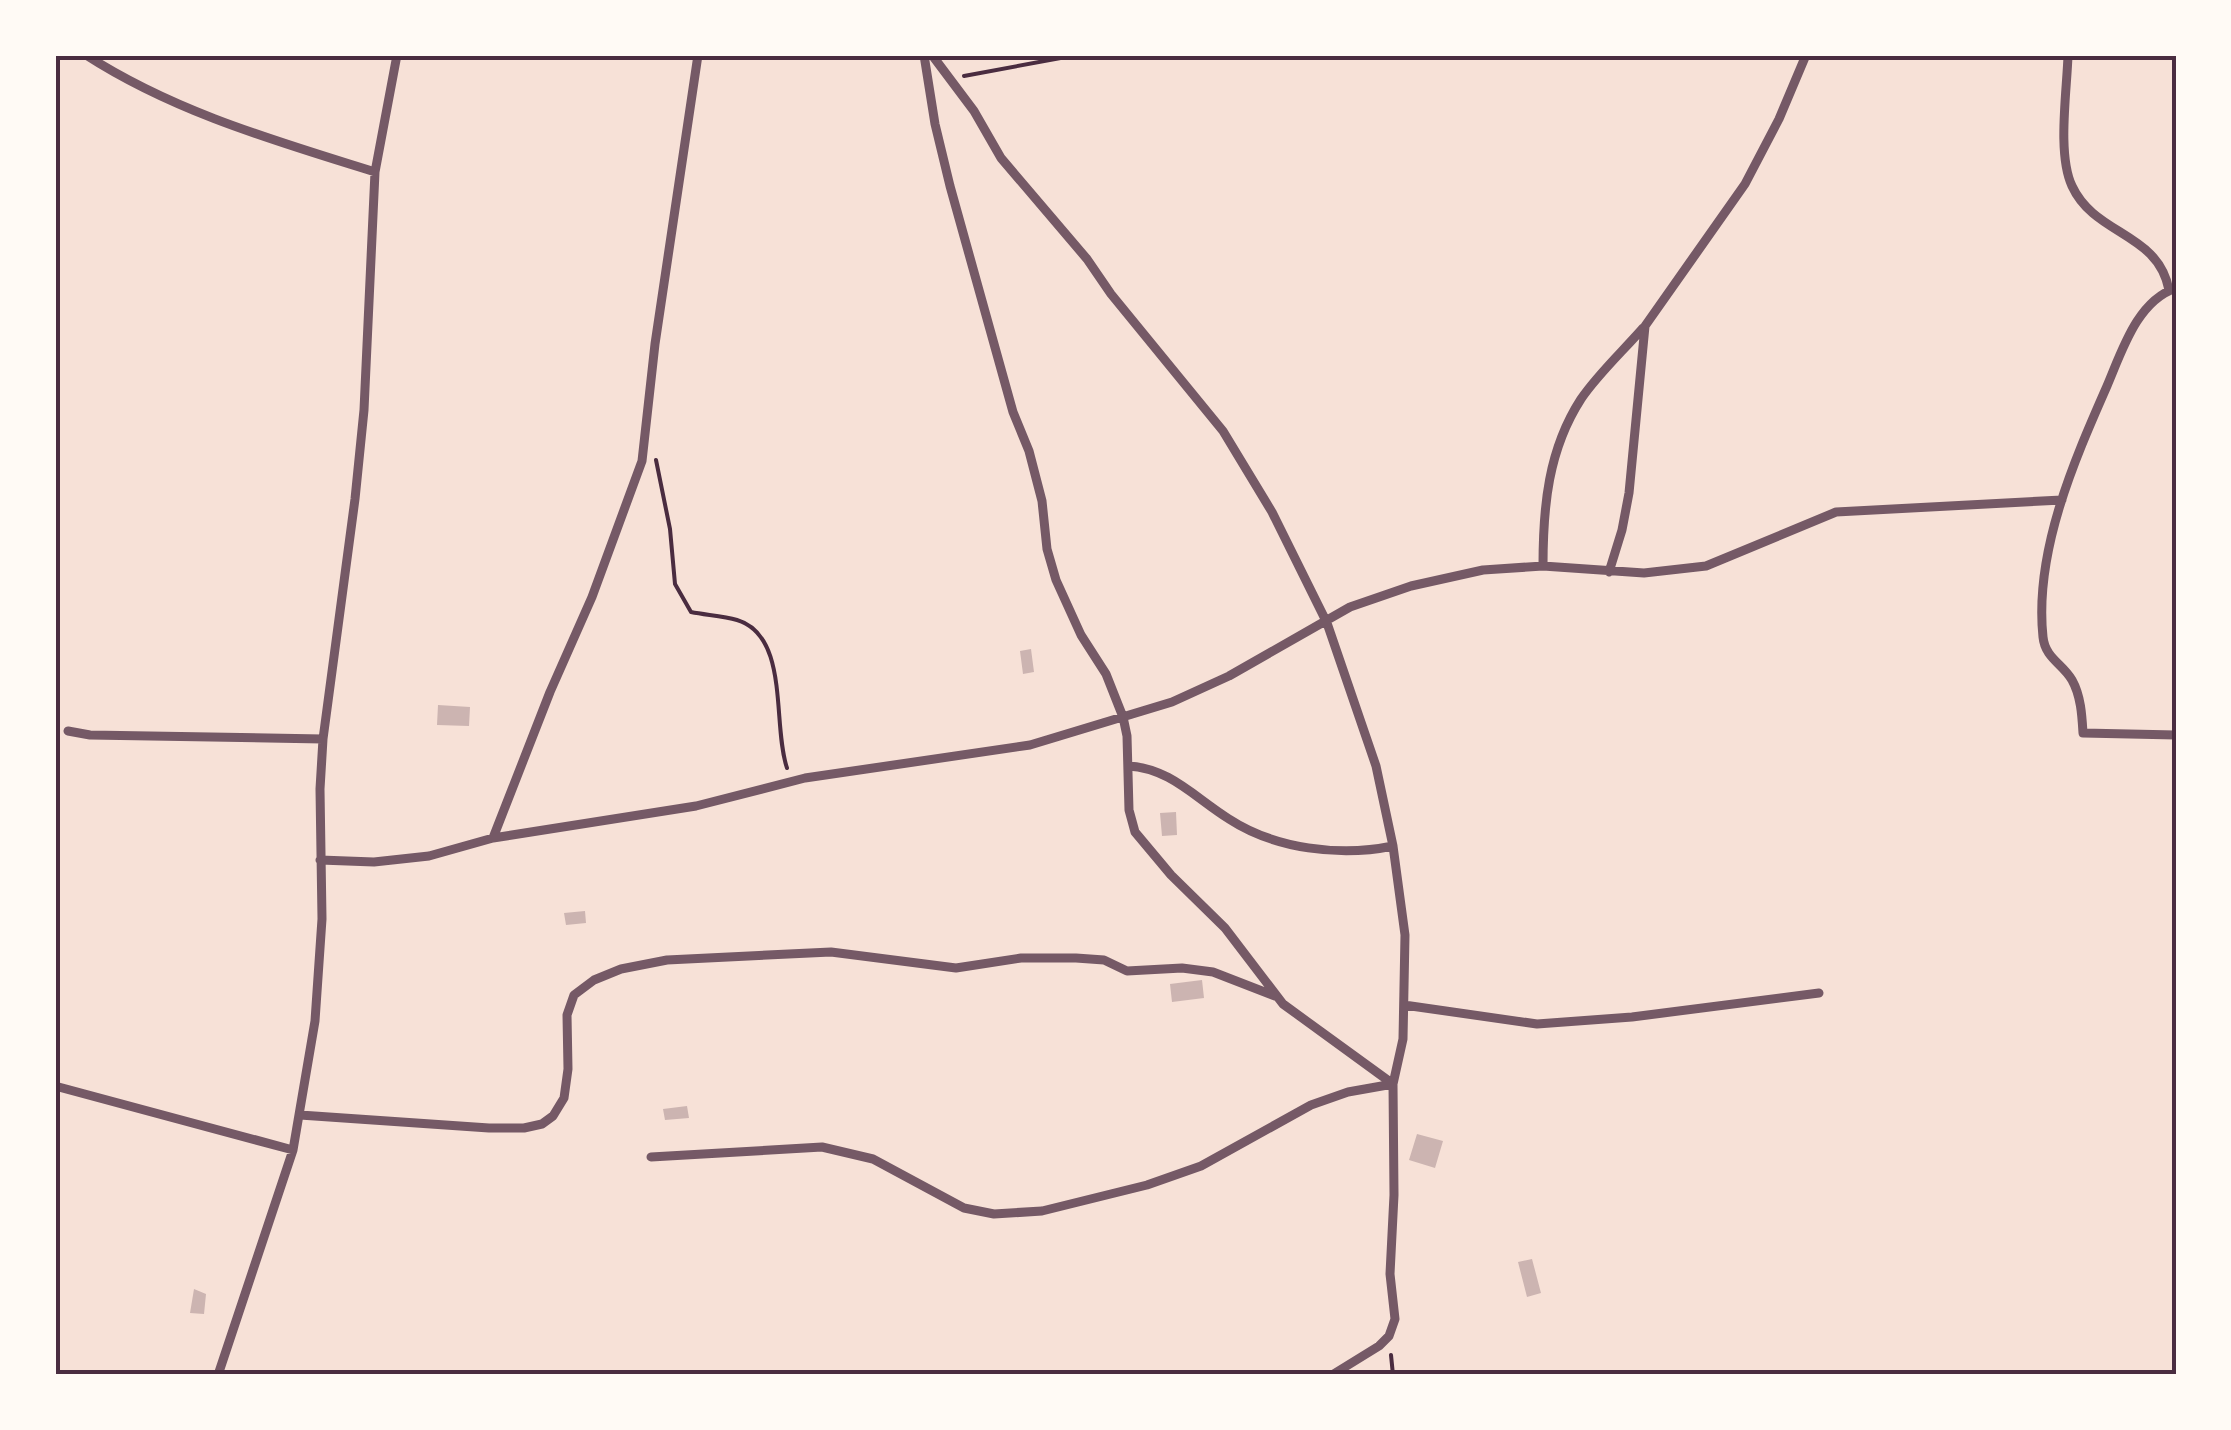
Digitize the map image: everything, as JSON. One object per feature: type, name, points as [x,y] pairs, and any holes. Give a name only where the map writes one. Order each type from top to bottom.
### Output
[{"type":"street","points":[[86,55],[130,82],[178,104],[375,172]]},
{"type":"street","points":[[218,1375],[293,1150],[300,1115],[320,966],[323,740],[356,499],[375,172],[396,55]]},
{"type":"street","points":[[493,838],[542,710],[592,597],[642,461],[654,344],[698,55]]},
{"type":"street","points":[[924,55],[950,186],[1013,412],[1030,451],[1056,580],[1081,635],[1106,674],[1123,716],[1129,810],[1140,842],[1225,928],[1292,1013],[1393,1084]]},
{"type":"street","points":[[932,55],[974,112],[1001,158],[1223,431],[1272,512],[1327,622],[1376,766],[1393,846],[1405,935],[1403,1039],[1393,1084],[1390,1274],[1395,1310],[1389,1336],[1332,1375]]},
{"type":"street","points":[[1542,566],[1549,474],[1581,399],[1645,326],[1745,184],[1780,119],[1806,55]]},
{"type":"street","points":[[2068,55],[2066,155],[2071,183],[2096,218],[2154,254],[2173,289],[2156,298],[2131,334],[2073,462],[2044,582],[2043,642],[2074,684],[2083,732],[2176,735]]},
{"type":"street","points":[[1609,572],[1629,493],[1645,326]]},
{"type":"street","points":[[320,860],[374,862],[428,856],[493,838],[654,815],[792,782],[1030,745],[1172,702],[1350,607],[1410,586],[1483,570],[1542,566],[1644,573],[1706,566],[1836,512],[2062,500]]},
{"type":"street","points":[[68,732],[323,740]]},
{"type":"street","points":[[1128,766],[1158,771],[1232,821],[1281,841],[1341,852],[1393,846]]},
{"type":"street","points":[[300,1115],[489,1128],[542,1124],[554,1116],[564,1098],[567,1014],[574,995],[594,980],[622,969],[667,960],[844,952],[956,968],[1021,958],[1076,958],[1104,960],[1126,971],[1182,968],[1213,972],[1276,996]]},
{"type":"street","points":[[1404,1005],[1537,1024],[1632,1017],[1819,993]]},
{"type":"street","points":[[651,1157],[822,1147],[873,1159],[964,1208],[994,1214],[1042,1211],[1104,1197],[1202,1166],[1311,1105],[1348,1092],[1393,1084]]},
{"type":"street","points":[[55,1086],[293,1150]]},
{"type":"path","points":[[950,78],[1076,55]]},
{"type":"path","points":[[646,424],[662,481],[675,584],[691,612],[738,620],[764,639],[777,690],[781,752],[792,782]]},
{"type":"path","points":[[1389,1336],[1394,1375]]},
{"type":"building","points":[[1031,649],[1034,672],[1023,674],[1020,651]]},
{"type":"building","points":[[438,705],[470,707],[469,726],[437,725]]},
{"type":"building","points":[[1176,812],[1177,835],[1162,836],[1160,813]]},
{"type":"building","points":[[585,911],[586,923],[566,925],[564,913]]},
{"type":"building","points":[[1202,980],[1204,998],[1172,1002],[1170,984]]},
{"type":"building","points":[[687,1106],[689,1118],[665,1120],[663,1109]]},
{"type":"building","points":[[1417,1134],[1443,1141],[1435,1168],[1409,1160]]},
{"type":"building","points":[[1532,1259],[1541,1293],[1527,1297],[1518,1262]]},
{"type":"building","points":[[194,1289],[206,1294],[204,1314],[190,1313]]}]
